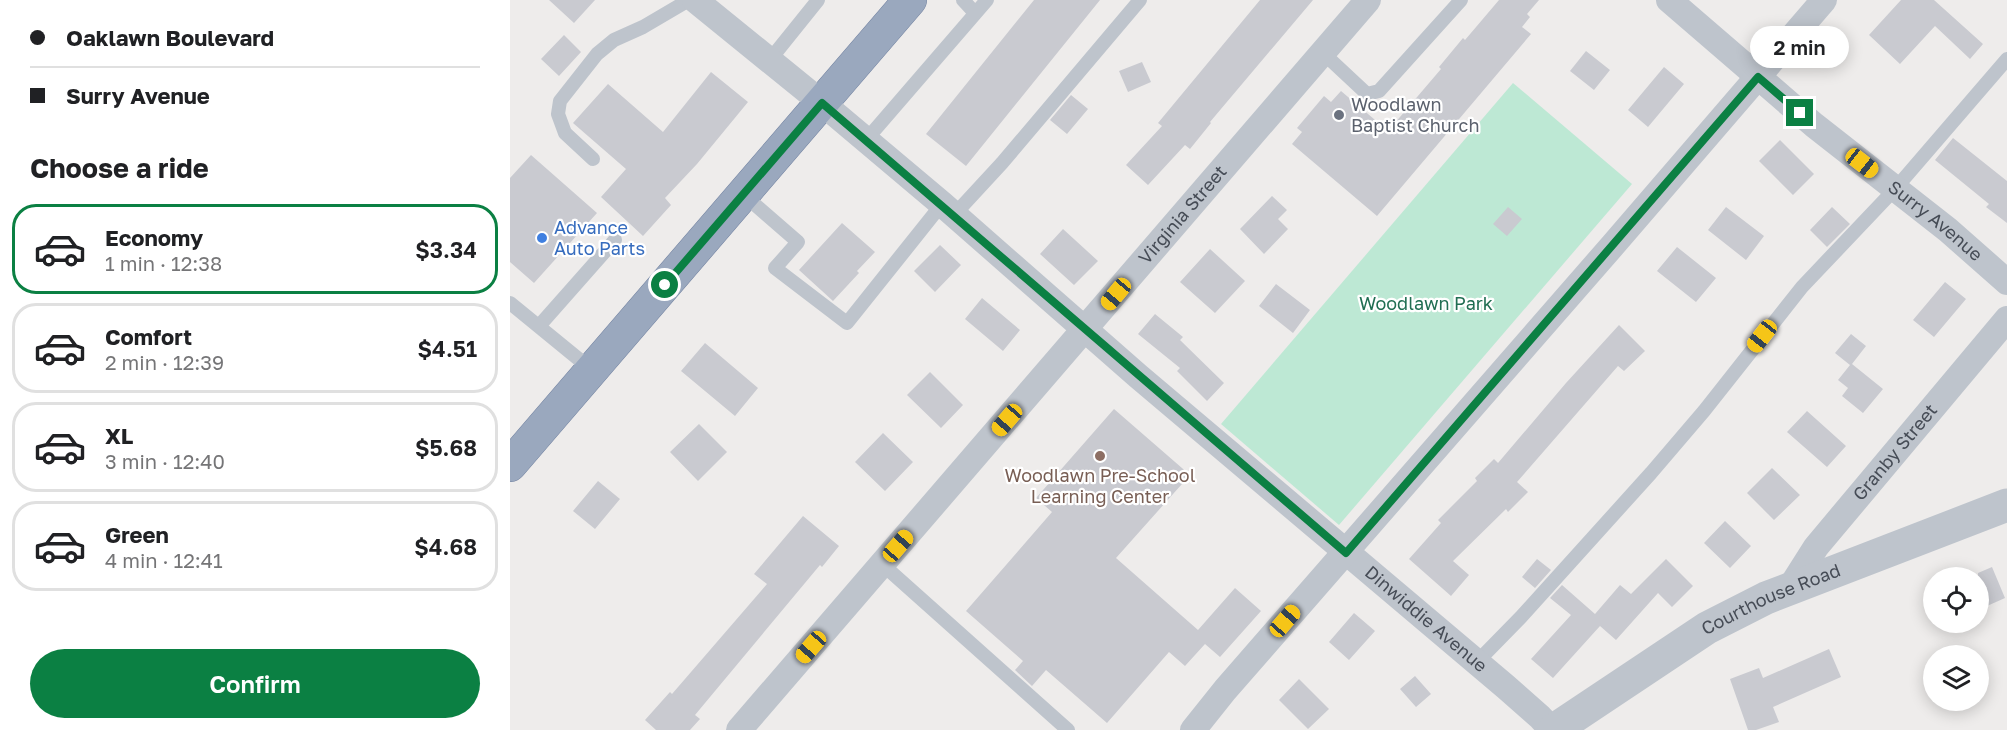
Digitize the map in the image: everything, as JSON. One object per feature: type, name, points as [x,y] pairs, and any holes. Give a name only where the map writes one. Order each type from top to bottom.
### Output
[{"type":"highway","points":[[514,454],[592,370],[910,0]]},
{"type":"street","name":"Dinwiddie Avenue","points":[[695,0],[866,140],[1553,730]]},
{"type":"street","name":"Virginia Street","points":[[739,730],[1368,0]]},
{"type":"street","name":"Surry Avenue","points":[[1669,0],[1814,125],[1948,230],[2007,282]]},
{"type":"street","points":[[1193,730],[1225,690],[1824,0]]},
{"type":"street","name":"Granby Street","points":[[1790,588],[1815,547],[2007,319]]},
{"type":"street","name":"Courthouse Road","points":[[1553,730],[1707,628],[1790,588],[2007,505]]},
{"type":"lane","points":[[593,159],[565,133],[558,114],[560,101],[597,54],[614,40],[643,27],[689,0]]},
{"type":"lane","points":[[769,61],[818,0]]},
{"type":"lane","points":[[963,0],[975,13]]},
{"type":"lane","points":[[866,140],[987,0]]},
{"type":"lane","points":[[744,195],[798,242],[775,268],[847,323],[948,210],[1002,163],[1140,0]]},
{"type":"lane","points":[[1322,52],[1367,94],[1372,94],[1379,91],[1461,0]]},
{"type":"lane","points":[[1476,663],[1521,617],[1651,473],[1704,411],[1802,287],[1895,189],[2007,59]]},
{"type":"lane","points":[[539,326],[615,240]]},
{"type":"lane","points":[[510,303],[592,370]]},
{"type":"lane","points":[[882,564],[1068,730]]},
{"type":"green space","name":"Woodlawn Park","points":[[1513,83],[1632,184],[1339,525],[1221,424]]},
{"type":"building","points":[[549,0],[595,0],[574,23]]},
{"type":"building","points":[[1034,0],[1100,0],[966,166],[926,134]]},
{"type":"building","points":[[1260,0],[1313,0],[1190,149],[1185,145],[1148,185],[1126,165],[1162,126],[1158,123]]},
{"type":"building","name":"Woodlawn Baptist Church","points":[[1499,0],[1539,0],[1527,14],[1530,17],[1522,27],[1531,34],[1377,216],[1292,144],[1302,132],[1297,128],[1324,96],[1331,102],[1341,91],[1388,131],[1441,69],[1439,67],[1463,38],[1465,40]]},
{"type":"building","points":[[1901,0],[1934,0],[1983,44],[1970,59],[1935,26],[1900,64],[1869,35]]},
{"type":"building","points":[[564,35],[581,52],[559,76],[541,59]]},
{"type":"building","points":[[1586,51],[1610,70],[1594,90],[1570,71]]},
{"type":"building","points":[[1142,62],[1151,82],[1128,92],[1119,71]]},
{"type":"building","points":[[1664,67],[1684,84],[1648,127],[1628,110]]},
{"type":"building","points":[[711,72],[748,102],[697,164],[665,198],[671,205],[643,236],[601,197],[626,169],[573,123],[608,84],[663,132]]},
{"type":"building","points":[[1071,95],[1088,109],[1067,134],[1050,120]]},
{"type":"building","points":[[1953,138],[2007,181],[2007,223],[1986,207],[1989,204],[1935,160]]},
{"type":"building","points":[[1780,140],[1814,174],[1793,195],[1759,161]]},
{"type":"building","name":"Advance Auto Parts","points":[[531,155],[597,213],[534,283],[510,262],[510,178]]},
{"type":"building","points":[[1272,196],[1287,210],[1278,219],[1288,229],[1264,254],[1240,229]]},
{"type":"building","points":[[1508,207],[1522,219],[1507,236],[1493,224]]},
{"type":"building","points":[[1726,207],[1764,236],[1746,260],[1708,230]]},
{"type":"building","points":[[1832,207],[1850,224],[1827,247],[1810,230]]},
{"type":"building","points":[[842,223],[875,252],[833,301],[799,270]]},
{"type":"building","points":[[1063,229],[1098,261],[1074,285],[1040,254]]},
{"type":"building","points":[[940,245],[961,265],[935,292],[914,271]]},
{"type":"building","points":[[1677,247],[1716,278],[1696,302],[1657,271]]},
{"type":"building","points":[[1210,249],[1245,281],[1215,313],[1180,282]]},
{"type":"building","points":[[1945,282],[1966,299],[1934,337],[1913,320]]},
{"type":"building","points":[[1276,284],[1310,310],[1293,333],[1259,306]]},
{"type":"building","points":[[982,298],[1020,330],[1003,351],[965,319]]},
{"type":"building","points":[[1155,314],[1183,337],[1180,340],[1224,383],[1207,401],[1177,371],[1180,368],[1138,334]]},
{"type":"building","points":[[1619,325],[1645,351],[1624,371],[1618,366],[1517,482],[1528,492],[1508,512],[1506,509],[1453,561],[1469,575],[1451,596],[1409,559],[1441,523],[1438,520],[1477,481],[1475,478],[1494,459],[1498,463]]},
{"type":"building","points":[[1851,334],[1866,346],[1852,364],[1883,389],[1863,413],[1842,396],[1848,388],[1838,380],[1850,365],[1835,353]]},
{"type":"building","points":[[705,343],[758,388],[735,416],[681,371]]},
{"type":"building","points":[[930,372],[963,405],[941,428],[907,395]]},
{"type":"building","points":[[1114,409],[1190,475],[1116,558],[1198,630],[1235,588],[1261,611],[1220,657],[1205,644],[1185,666],[1169,652],[1107,723],[1046,670],[1032,686],[1015,670],[1023,661],[966,611],[1052,512],[1036,498]]},
{"type":"building","points":[[1807,411],[1846,446],[1827,467],[1787,432]]},
{"type":"building","points":[[699,424],[727,452],[698,481],[670,452]]},
{"type":"building","points":[[883,433],[913,462],[885,491],[855,462]]},
{"type":"building","points":[[1772,468],[1800,495],[1774,520],[1747,493]]},
{"type":"building","points":[[598,481],[620,499],[595,529],[573,511]]},
{"type":"building","points":[[803,516],[839,546],[822,567],[820,565],[695,715],[700,719],[690,730],[656,730],[645,720],[670,692],[672,694],[767,584],[754,574]]},
{"type":"building","points":[[1725,521],[1751,546],[1730,568],[1704,543]]},
{"type":"building","points":[[1537,559],[1551,570],[1535,588],[1522,577]]},
{"type":"building","points":[[1666,559],[1693,586],[1672,607],[1658,593],[1616,640],[1600,626],[1553,678],[1531,659],[1571,615],[1550,598],[1562,585],[1595,614],[1620,585],[1631,594]]},
{"type":"building","points":[[1992,567],[2005,598],[1989,605],[1989,568]]},
{"type":"building","points":[[1354,613],[1375,631],[1349,660],[1329,642]]},
{"type":"building","points":[[1829,649],[1841,677],[1773,707],[1779,722],[1756,730],[1748,730],[1730,679],[1759,668],[1763,678]]},
{"type":"building","points":[[1415,676],[1431,694],[1416,707],[1400,689]]},
{"type":"building","points":[[1299,679],[1329,709],[1308,729],[1279,700]]},
{"type":"place","name":"Woodlawn Baptist Church","points":[[1339,115]]},
{"type":"place","name":"Advance Auto Parts","points":[[542,238]]},
{"type":"place","name":"Woodlawn Pre-School Learning Center","points":[[1100,456]]},
{"type":"route","points":[[665,285],[822,103],[1346,553],[1758,77],[1800,113]]}]
